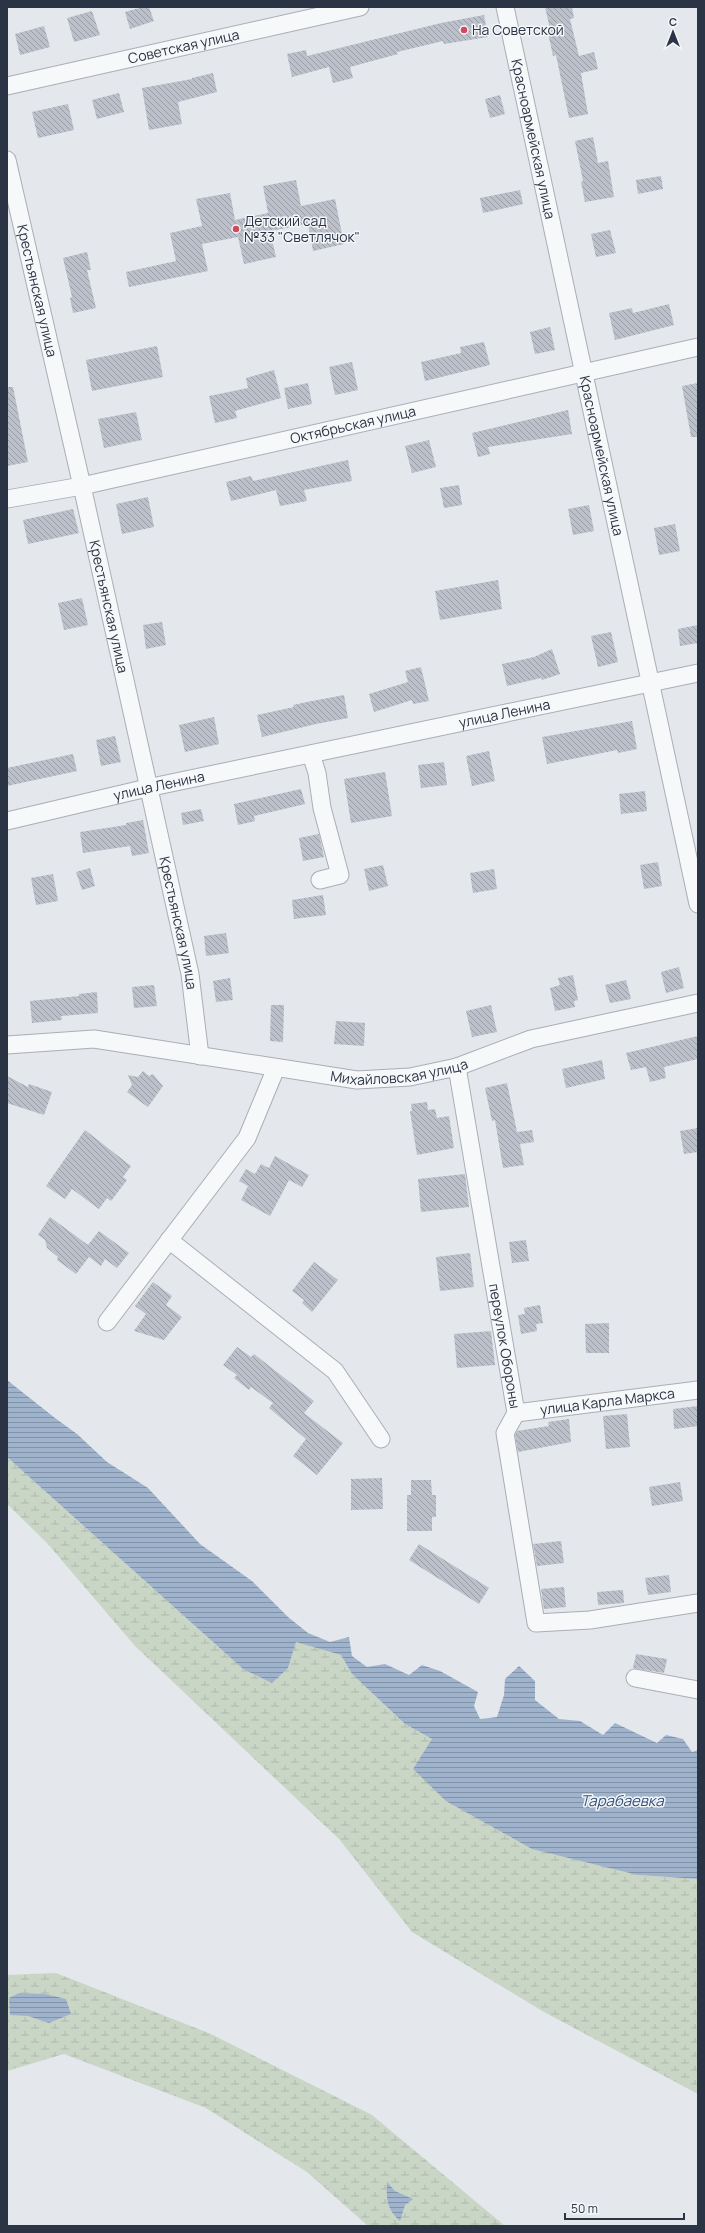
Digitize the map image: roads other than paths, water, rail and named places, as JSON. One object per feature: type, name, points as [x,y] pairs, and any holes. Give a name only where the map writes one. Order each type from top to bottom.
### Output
[{"type":"street","name":"Советская улица","points":[[7,86],[291,14],[360,7]]},
{"type":"street","name":"Красноармейская улица","points":[[505,7],[649,684],[698,904]]},
{"type":"street","name":"Крестьянская улица","points":[[7,160],[82,486],[147,788],[190,974],[200,1056]]},
{"type":"street","name":"Октябрьская улица","points":[[7,499],[82,486],[698,347]]},
{"type":"street","name":"улица Ленина","points":[[7,821],[147,788],[698,673]]},
{"type":"street","points":[[311,754],[317,773],[322,808],[340,875],[320,880]]},
{"type":"street","name":"Михайловская улица","points":[[7,1045],[94,1039],[357,1080],[410,1077],[457,1067],[531,1039],[698,1003]]},
{"type":"street","name":"переулок Обороны","points":[[457,1067],[516,1413],[505,1433],[536,1622],[590,1620],[698,1603]]},
{"type":"street","points":[[106,1322],[247,1138],[276,1068]]},
{"type":"street","points":[[169,1240],[335,1371],[381,1439]]},
{"type":"street","name":"улица Карла Маркса","points":[[516,1413],[698,1390]]},
{"type":"street","points":[[635,1678],[698,1690]]},
{"type":"water","name":"Тарабаевка","points":[[7,1380],[77,1434],[107,1462],[148,1488],[200,1544],[252,1581],[288,1617],[308,1633],[330,1642],[349,1637],[352,1656],[367,1667],[385,1664],[409,1675],[422,1665],[440,1671],[478,1692],[474,1706],[480,1719],[497,1717],[504,1695],[505,1679],[519,1666],[535,1681],[535,1700],[559,1719],[580,1721],[603,1735],[615,1723],[657,1743],[666,1735],[683,1739],[692,1752],[698,1750],[698,1879],[638,1875],[532,1849],[446,1801],[413,1769],[432,1739],[405,1724],[352,1674],[341,1655],[296,1642],[288,1668],[272,1683],[243,1669],[7,1457]]},
{"type":"water","points":[[19,1993],[45,1994],[66,1999],[71,2014],[49,2023],[28,2016],[10,2015],[9,1998]]},
{"type":"water","points":[[387,2182],[395,2191],[413,2199],[405,2205],[400,2221],[392,2213],[388,2204]]},
{"type":"place","name":"На Советской","points":[[464,30]]},
{"type":"place","name":"Детский сад №33 \"Светлячок\"","points":[[236,229]]}]
